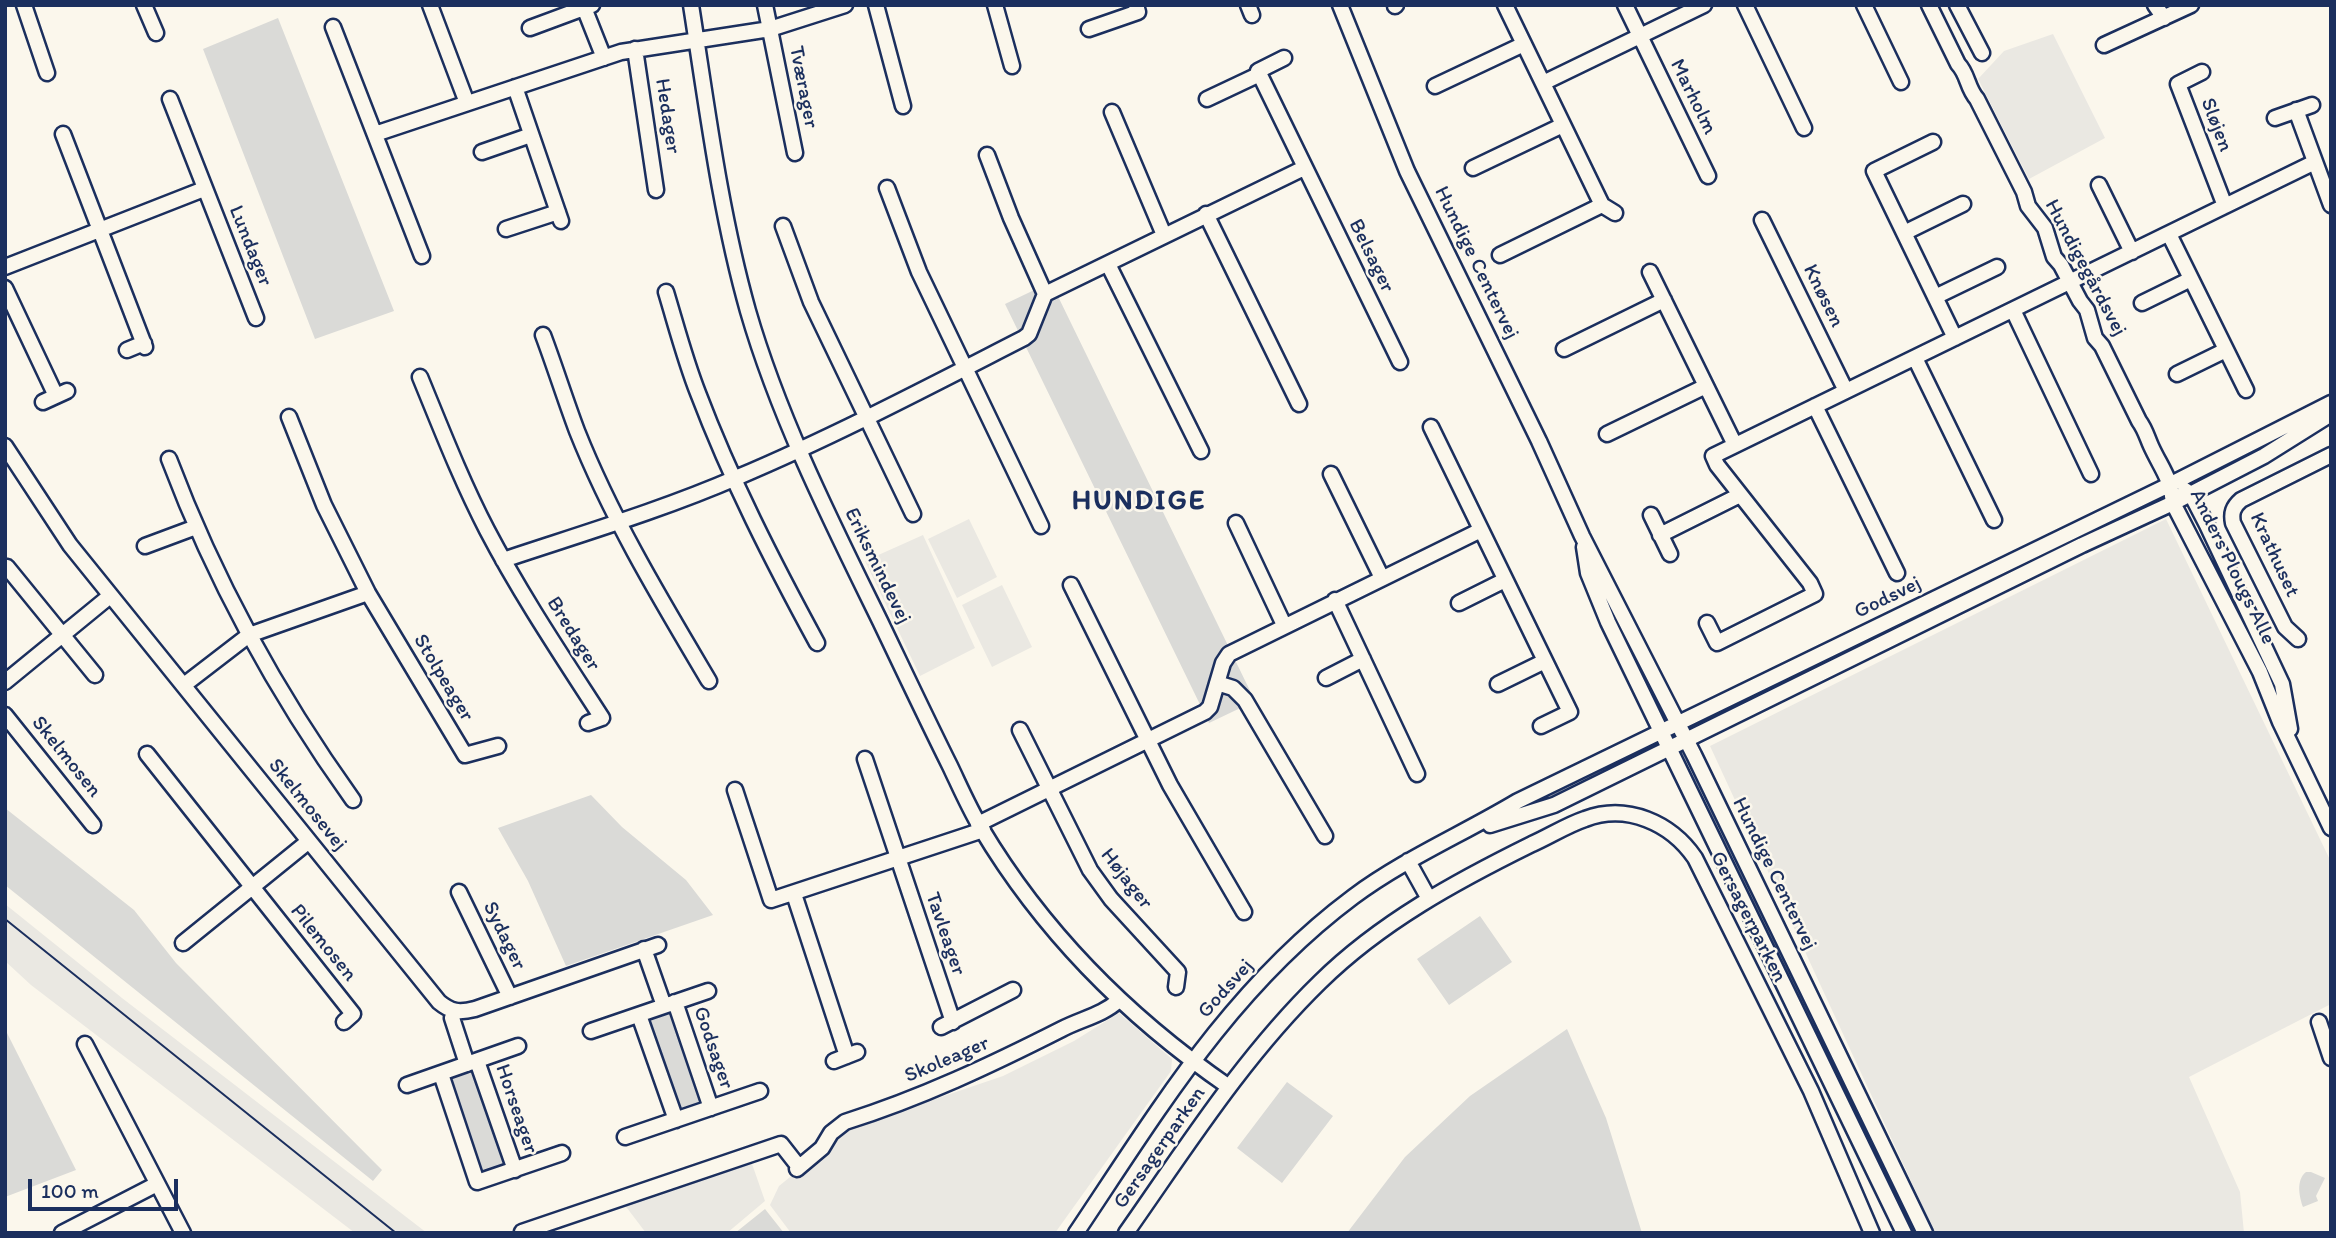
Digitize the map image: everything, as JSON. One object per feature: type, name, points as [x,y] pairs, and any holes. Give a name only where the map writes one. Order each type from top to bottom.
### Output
[{"type":"street","points":[[24,5],[47,73]]},
{"type":"street","points":[[144,5],[156,33]]},
{"type":"street","points":[[430,5],[467,103]]},
{"type":"street","name":"Eriksmindevej","points":[[691,5],[735,263],[749,315],[798,451],[981,827],[1049,925],[1078,959],[1119,1000],[1191,1061]]},
{"type":"street","name":"Tværager","points":[[765,5],[795,153]]},
{"type":"street","name":"Tværager","points":[[696,40],[770,29],[845,5]]},
{"type":"street","points":[[876,5],[902,106]]},
{"type":"street","points":[[995,5],[1012,66]]},
{"type":"street","points":[[1089,29],[1138,12],[1136,5]]},
{"type":"street","name":"Hundige Centervej","points":[[1339,5],[1407,170],[1539,441],[1582,536],[1686,740],[1925,1233]]},
{"type":"street","points":[[1500,255],[1608,209],[1563,125],[1505,5]]},
{"type":"street","name":"Marholm","points":[[1625,5],[1708,176]]},
{"type":"street","points":[[1543,83],[1704,5]]},
{"type":"street","points":[[1745,5],[1804,128]]},
{"type":"street","points":[[1864,5],[1901,82]]},
{"type":"street","name":"Hundigegårdsvej","points":[[1929,5],[1958,64],[1965,70],[1970,92],[1977,99],[2024,192],[2028,206],[2045,228],[2054,257],[2087,310],[2095,338],[2102,346],[2171,484]]},
{"type":"street","points":[[1957,5],[1982,53]]},
{"type":"street","points":[[2155,5],[2164,18]]},
{"type":"street","points":[[2104,45],[2191,5]]},
{"type":"street","points":[[530,28],[586,6],[604,58]]},
{"type":"street","points":[[1944,34],[1966,22]]},
{"type":"street","points":[[333,27],[422,256]]},
{"type":"street","points":[[375,134],[604,58],[635,49],[696,40]]},
{"type":"street","points":[[1435,86],[1524,44]]},
{"type":"street","name":"Hedager","points":[[635,49],[656,190]]},
{"type":"street","points":[[1207,99],[1260,74],[1258,71],[1284,58]]},
{"type":"street","name":"Sløjen","points":[[2202,72],[2178,83],[2225,206]]},
{"type":"street","name":"Belsager","points":[[1260,74],[1400,362]]},
{"type":"street","points":[[506,229],[559,216],[515,87]]},
{"type":"street","name":"Lundager","points":[[170,99],[256,318]]},
{"type":"street","points":[[2275,118],[2312,105]]},
{"type":"street","points":[[2297,110],[2331,205]]},
{"type":"street","points":[[1112,112],[1164,235]]},
{"type":"street","points":[[1474,168],[1563,125]]},
{"type":"street","points":[[63,134],[144,345],[127,350]]},
{"type":"street","points":[[482,152],[531,135]]},
{"type":"street","points":[[1933,142],[1874,171],[1955,338]]},
{"type":"street","points":[[987,155],[1011,218],[1045,293]]},
{"type":"street","points":[[1707,623],[1717,643],[1820,594],[1717,465],[1713,456],[2315,162]]},
{"type":"street","points":[[503,560],[734,479],[798,451],[1024,338],[1029,334],[1045,293],[1304,168]]},
{"type":"street","points":[[2099,185],[2132,252]]},
{"type":"street","points":[[887,188],[919,272],[1041,526]]},
{"type":"street","name":"Lundager","points":[[5,267],[204,189]]},
{"type":"street","points":[[1904,233],[1962,204]]},
{"type":"street","points":[[1206,214],[1298,404]]},
{"type":"street","name":"Knøsen","points":[[1762,220],[1846,391]]},
{"type":"street","points":[[783,226],[811,302],[913,514]]},
{"type":"street","points":[[2169,234],[2246,390]]},
{"type":"street","points":[[1108,264],[1201,451]]},
{"type":"street","points":[[1935,297],[1997,267]]},
{"type":"street","points":[[1650,272],[1735,445]]},
{"type":"street","points":[[2142,303],[2191,279]]},
{"type":"street","points":[[5,288],[55,396]]},
{"type":"street","points":[[666,292],[698,392],[734,479],[769,555],[817,643]]},
{"type":"street","points":[[1564,349],[1664,300]]},
{"type":"street","points":[[2013,310],[2091,474]]},
{"type":"street","points":[[543,335],[578,432],[619,521],[653,587],[709,681]]},
{"type":"street","points":[[2178,374],[2226,350]]},
{"type":"street","points":[[1915,358],[1994,520]]},
{"type":"street","name":"Bredager","points":[[420,377],[454,461],[503,560],[602,718],[588,723]]},
{"type":"street","points":[[1607,434],[1706,386]]},
{"type":"street","name":"Godsvej","points":[[1076,1233],[1191,1061],[1240,1000],[1299,941],[1351,898],[1408,861],[1465,833],[1518,801],[2171,484],[2331,403]]},
{"type":"street","points":[[1815,407],[1896,573]]},
{"type":"street","name":"Godsvej","points":[[1465,833],[1554,805],[2191,494],[2264,456],[2331,414]]},
{"type":"street","name":"Stolpeager","points":[[289,417],[324,505],[369,593],[465,755],[498,746]]},
{"type":"street","points":[[1431,427],[1570,712],[1541,726]]},
{"type":"street","name":"Skelmosevej","points":[[5,446],[70,545],[110,596],[439,1002],[455,1012]]},
{"type":"street","name":"Krathuset","points":[[2298,639],[2285,627],[2231,514],[2241,500],[2331,456]]},
{"type":"street","points":[[169,459],[222,586],[282,694],[353,800]]},
{"type":"street","points":[[1331,474],[1382,578]]},
{"type":"street","name":"Anders Plougs Alle","points":[[2171,484],[2191,494],[2234,578],[2282,684],[2294,748]]},
{"type":"street","name":"Anders Plougs Alle","points":[[2171,484],[2173,503],[2260,672],[2280,722],[2331,828]]},
{"type":"street","points":[[1660,535],[1741,495]]},
{"type":"street","points":[[1651,515],[1670,554]]},
{"type":"street","points":[[1236,523],[1284,625]]},
{"type":"street","points":[[145,547],[196,527]]},
{"type":"street","points":[[735,790],[771,900],[898,860],[981,827],[1048,789],[1208,709],[1223,663],[1229,654],[1480,530]]},
{"type":"street","name":"Hundige Centervej","points":[[1582,536],[1588,573],[1608,622],[1904,1233]]},
{"type":"street","points":[[7,567],[95,675]]},
{"type":"street","points":[[1459,603],[1505,580]]},
{"type":"street","points":[[1070,585],[1170,785],[1244,912]]},
{"type":"street","points":[[184,685],[249,635],[369,593]]},
{"type":"street","points":[[5,682],[110,596]]},
{"type":"street","points":[[1335,600],[1417,774]]},
{"type":"street","points":[[1326,678],[1363,659]]},
{"type":"street","points":[[1498,684],[1545,661]]},
{"type":"street","points":[[1217,683],[1233,688],[1245,700],[1325,836]]},
{"type":"street","name":"Skelmosen","points":[[5,715],[93,825]]},
{"type":"street","name":"Højager","points":[[1020,730],[1090,870],[1111,899],[1178,972],[1176,987]]},
{"type":"street","name":"Pilemosen","points":[[147,754],[353,1014],[344,1021]]},
{"type":"street","name":"Tavleager","points":[[865,759],[947,1025],[1013,990]]},
{"type":"street","name":"Gersagerparken","points":[[1126,1233],[1228,1087],[1258,1049],[1321,981],[1368,941],[1429,899],[1475,872],[1585,818],[1625,814],[1642,817],[1673,833],[1695,858],[1811,1091],[1872,1233]]},
{"type":"street","points":[[183,943],[309,841]]},
{"type":"street","points":[[1408,861],[1429,899]]},
{"type":"street","name":"Sydager","points":[[459,892],[510,997]]},
{"type":"street","points":[[794,894],[846,1056]]},
{"type":"street","name":"Godsager","points":[[510,997],[651,947],[669,1004],[711,1108]]},
{"type":"street","name":"Godsager","points":[[591,1031],[708,991]]},
{"type":"street","points":[[455,1012],[464,1012],[510,997]]},
{"type":"street","name":"Skoleager","points":[[522,1232],[781,1144],[798,1168],[822,1148],[831,1133],[845,1122],[951,1083],[1074,1023],[1101,1013],[1119,1000]]},
{"type":"street","name":"Horseager","points":[[455,1012],[452,1018],[515,1170]]},
{"type":"street","points":[[639,1014],[676,1120]]},
{"type":"street","points":[[2319,1022],[2331,1058]]},
{"type":"street","points":[[85,1044],[183,1233]]},
{"type":"street","name":"Horseager","points":[[407,1085],[517,1046]]},
{"type":"street","name":"Gersagerparken","points":[[1191,1061],[1228,1087]]},
{"type":"street","name":"Horseager","points":[[440,1074],[477,1182],[562,1153]]},
{"type":"street","name":"Godsager","points":[[625,1137],[760,1091]]},
{"type":"street","points":[[62,1233],[157,1184]]},
{"type":"shaded area","points":[[278,18],[394,311],[315,339],[203,49]]},
{"type":"shaded area","points":[[2053,34],[2105,138],[2029,179],[1978,79],[2004,51]]},
{"type":"shaded area","points":[[1051,282],[1255,701],[1209,723],[1005,304]]},
{"type":"shaded area","points":[[969,519],[997,577],[957,598],[928,539]]},
{"type":"shaded area","points":[[2166,519],[2331,862],[2331,1004],[2189,1077],[2240,1192],[2244,1233],[1935,1233],[1710,746]]},
{"type":"shaded area","points":[[923,535],[975,648],[920,676],[865,561]]},
{"type":"shaded area","points":[[1002,585],[1032,647],[992,667],[962,605]]},
{"type":"shaded area","points":[[591,795],[622,827],[686,880],[713,915],[566,966],[528,881],[498,828]]},
{"type":"shaded area","points":[[5,808],[134,910],[176,963],[382,1170],[373,1181],[5,885]]},
{"type":"shaded area","points":[[5,904],[122,998],[427,1233],[355,1233],[31,985],[5,961]]},
{"type":"shaded area","points":[[1480,916],[1512,962],[1449,1005],[1417,959]]},
{"type":"shaded area","points":[[668,1009],[674,1012],[705,1103],[678,1112],[647,1021],[648,1017]]},
{"type":"shaded area","points":[[1119,1013],[1172,1059],[1171,1071],[1055,1233],[791,1233],[770,1205],[779,1186],[850,1128],[1003,1076],[1074,1041]]},
{"type":"shaded area","points":[[5,1029],[76,1170],[5,1197]]},
{"type":"shaded area","points":[[1567,1029],[1606,1118],[1642,1233],[1347,1233],[1405,1157],[1470,1096]]},
{"type":"shaded area","points":[[472,1066],[509,1165],[483,1176],[479,1173],[447,1076]]},
{"type":"shaded area","points":[[1287,1082],[1333,1116],[1282,1183],[1237,1148]]},
{"type":"shaded area","points":[[751,1161],[765,1201],[727,1233],[646,1233],[624,1204]]},
{"type":"shaded area","points":[[2306,1172],[2325,1178],[2316,1196],[2318,1201],[2303,1207],[2300,1184]]},
{"type":"shaded area","points":[[765,1209],[784,1233],[735,1233]]},
{"type":"tram line","points":[[5,919],[396,1233]]},
{"type":"district","name":"HUNDIGE","points":[[1139,502]]}]
